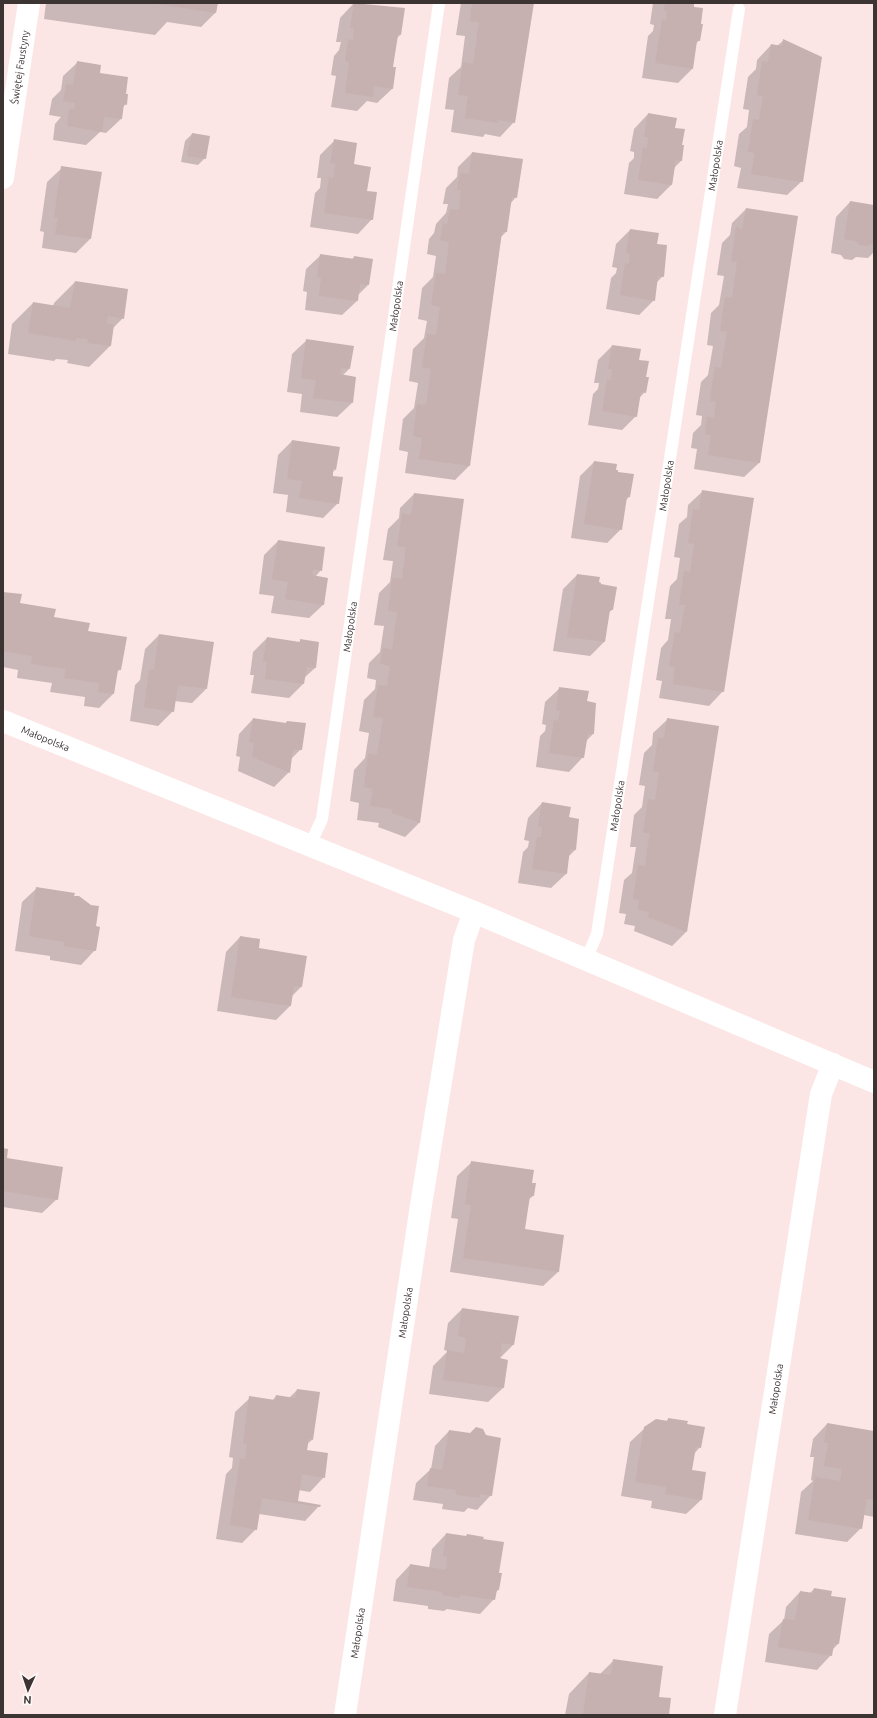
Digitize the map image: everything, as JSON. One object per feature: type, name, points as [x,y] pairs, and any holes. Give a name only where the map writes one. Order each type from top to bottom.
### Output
[{"type":"street","name":"Świętej Faustyny","points":[[3,178],[29,3]]},
{"type":"street","name":"Małopolska","points":[[3,721],[474,912],[874,1082]]},
{"type":"street","name":"Małopolska","points":[[345,1715],[420,1205],[464,940],[474,912]]},
{"type":"street","name":"Małopolska","points":[[725,1715],[821,1094],[833,1064]]},
{"type":"lane","name":"Małopolska","points":[[310,845],[322,819],[439,3]]},
{"type":"lane","name":"Małopolska","points":[[586,960],[597,934],[739,9]]},
{"type":"building","points":[[151,3],[218,3],[216,13]]},
{"type":"building","points":[[354,3],[405,8],[401,35],[398,35],[393,67],[396,67],[393,89],[374,86],[373,97],[345,93],[349,62],[345,61],[348,39],[353,40],[354,28],[350,28]]},
{"type":"building","points":[[472,3],[534,3],[515,123],[498,120],[498,123],[465,118],[468,96],[458,95],[463,62],[473,64],[479,22],[470,21]]},
{"type":"building","points":[[665,3],[694,3],[694,7],[703,8],[701,24],[703,24],[700,41],[697,41],[693,69],[655,63],[662,20],[666,21],[667,11],[664,10]]},
{"type":"building","points":[[783,39],[822,57],[803,182],[751,174],[755,153],[748,152],[753,119],[759,120],[763,96],[757,95],[762,61],[768,62],[771,44],[782,46]]},
{"type":"building","points":[[77,61],[101,65],[100,73],[128,77],[126,94],[128,94],[127,105],[124,104],[122,119],[104,117],[102,132],[67,126],[69,109],[74,109],[75,103],[63,101],[66,84],[73,85]]},
{"type":"building","points":[[648,113],[677,118],[675,128],[685,129],[682,145],[684,145],[682,161],[676,160],[672,185],[638,180],[643,147],[647,148],[648,137],[644,137]]},
{"type":"building","points":[[192,133],[210,136],[206,159],[187,156]]},
{"type":"building","points":[[334,139],[357,143],[354,164],[371,167],[367,191],[377,192],[373,220],[324,213],[329,177],[333,178],[335,164],[330,163]]},
{"type":"building","points":[[472,152],[523,159],[517,198],[512,197],[507,232],[502,232],[470,466],[419,459],[422,438],[413,436],[417,404],[426,405],[431,369],[422,367],[427,334],[436,335],[440,307],[431,305],[436,273],[445,274],[449,242],[440,240],[443,223],[447,224],[450,209],[459,210],[461,190],[457,190],[460,173],[469,174]]},
{"type":"building","points":[[61,166],[102,172],[91,239],[55,234],[58,218],[54,217]]},
{"type":"building","points":[[850,201],[874,205],[874,243],[867,246],[859,245],[856,241],[844,239]]},
{"type":"building","points":[[746,208],[798,216],[760,463],[708,455],[711,435],[705,434],[707,417],[714,418],[716,402],[710,401],[712,384],[715,367],[721,368],[727,332],[720,331],[725,297],[732,298],[737,262],[731,261],[736,227],[742,229]]},
{"type":"building","points":[[630,229],[659,233],[657,244],[667,245],[664,277],[658,276],[655,301],[620,295],[625,263],[629,264],[630,254],[626,253]]},
{"type":"building","points":[[320,254],[354,259],[354,256],[373,259],[369,285],[360,284],[358,301],[319,296],[321,278],[317,277]]},
{"type":"building","points":[[75,281],[128,289],[124,319],[108,316],[107,323],[114,325],[111,346],[87,343],[88,339],[76,338],[76,341],[28,333],[33,302],[70,308]]},
{"type":"building","points":[[306,339],[354,346],[350,369],[341,368],[340,374],[356,377],[353,403],[313,398],[316,380],[301,378]]},
{"type":"building","points":[[612,345],[641,349],[639,360],[649,361],[646,377],[649,377],[646,393],[641,392],[637,417],[602,411],[607,379],[611,380],[612,369],[608,369]]},
{"type":"building","points":[[292,440],[340,447],[336,470],[333,469],[333,476],[343,477],[339,504],[299,498],[302,481],[287,479]]},
{"type":"building","points":[[594,461],[617,464],[616,470],[618,470],[618,472],[634,474],[630,497],[627,497],[622,530],[584,524]]},
{"type":"building","points":[[702,490],[754,498],[724,692],[673,684],[675,667],[669,666],[675,632],[680,633],[685,605],[679,605],[684,571],[690,572],[694,544],[688,543],[693,509],[699,510]]},
{"type":"building","points":[[414,493],[464,499],[420,823],[392,813],[392,809],[370,806],[373,789],[364,787],[368,754],[377,755],[383,718],[373,717],[378,685],[387,686],[390,666],[380,664],[383,648],[392,649],[397,612],[388,611],[392,578],[402,579],[406,547],[397,546],[402,513],[411,515]]},
{"type":"building","points":[[278,540],[325,547],[322,571],[313,569],[312,575],[328,578],[324,605],[285,599],[288,582],[272,579]]},
{"type":"building","points":[[577,574],[600,577],[599,582],[601,584],[617,587],[613,610],[610,610],[605,642],[567,637]]},
{"type":"building","points":[[3,592],[22,594],[20,603],[56,609],[54,617],[90,623],[88,631],[127,637],[121,670],[118,670],[114,694],[98,692],[99,683],[64,678],[66,669],[31,664],[32,656],[3,651]]},
{"type":"building","points":[[159,634],[214,642],[207,689],[178,685],[174,712],[144,707],[149,670],[154,670]]},
{"type":"building","points":[[267,637],[300,642],[300,639],[319,642],[316,668],[307,667],[304,684],[265,679],[267,661],[263,661]]},
{"type":"building","points":[[559,687],[589,691],[587,701],[596,703],[594,734],[588,734],[584,758],[549,753],[554,720],[558,721],[560,711],[556,710]]},
{"type":"building","points":[[253,718],[286,723],[287,721],[306,723],[302,750],[293,749],[290,773],[252,757],[254,743],[249,742]]},
{"type":"building","points":[[667,718],[719,726],[687,932],[648,917],[649,912],[638,910],[639,900],[633,899],[638,865],[645,866],[650,833],[643,833],[648,799],[655,800],[659,772],[653,771],[658,738],[664,738]]},
{"type":"building","points":[[542,802],[571,807],[569,817],[579,819],[576,850],[570,849],[567,874],[532,869],[537,837],[541,837],[542,827],[538,826]]},
{"type":"building","points":[[36,887],[75,893],[74,896],[79,896],[91,905],[99,906],[96,926],[100,927],[96,951],[64,946],[64,942],[29,936]]},
{"type":"building","points":[[240,936],[260,939],[259,948],[307,956],[302,987],[294,986],[291,1006],[231,997]]},
{"type":"building","points":[[3,1148],[8,1149],[7,1158],[63,1167],[58,1200],[3,1191]]},
{"type":"building","points":[[471,1161],[534,1170],[532,1183],[536,1183],[534,1196],[530,1196],[525,1229],[564,1235],[559,1272],[463,1258],[471,1205],[465,1204]]},
{"type":"building","points":[[462,1308],[519,1316],[514,1345],[502,1343],[500,1358],[508,1360],[504,1388],[443,1380],[447,1350],[464,1353],[466,1338],[458,1336]]},
{"type":"building","points":[[297,1389],[320,1392],[313,1440],[309,1439],[307,1450],[328,1453],[325,1478],[302,1474],[298,1501],[321,1505],[320,1507],[262,1498],[257,1530],[230,1525],[240,1459],[245,1459],[247,1444],[243,1443],[249,1396],[275,1400],[276,1395],[295,1398]]},
{"type":"building","points":[[668,1418],[688,1421],[687,1424],[705,1427],[701,1448],[696,1447],[692,1470],[706,1472],[702,1500],[665,1494],[666,1487],[635,1482],[644,1427],[656,1419],[668,1421]]},
{"type":"building","points":[[827,1423],[874,1431],[874,1500],[867,1499],[862,1529],[808,1520],[815,1477],[840,1481],[842,1469],[824,1466],[828,1443],[824,1443]]},
{"type":"building","points":[[476,1427],[483,1429],[486,1435],[501,1438],[492,1496],[480,1494],[480,1498],[456,1495],[456,1490],[427,1486],[430,1468],[442,1470],[449,1430],[470,1433]]},
{"type":"building","points":[[446,1533],[466,1536],[467,1534],[484,1537],[483,1539],[504,1542],[499,1573],[502,1573],[499,1590],[497,1590],[495,1600],[460,1595],[459,1598],[442,1595],[442,1592],[407,1587],[410,1564],[446,1570],[447,1557],[443,1556]]},
{"type":"building","points":[[814,1588],[832,1591],[831,1596],[846,1598],[839,1644],[834,1644],[832,1656],[778,1647],[783,1619],[795,1620],[800,1591],[813,1593]]},
{"type":"building","points":[[613,1659],[663,1666],[659,1697],[671,1698],[669,1715],[583,1714],[589,1672],[611,1675]]}]
